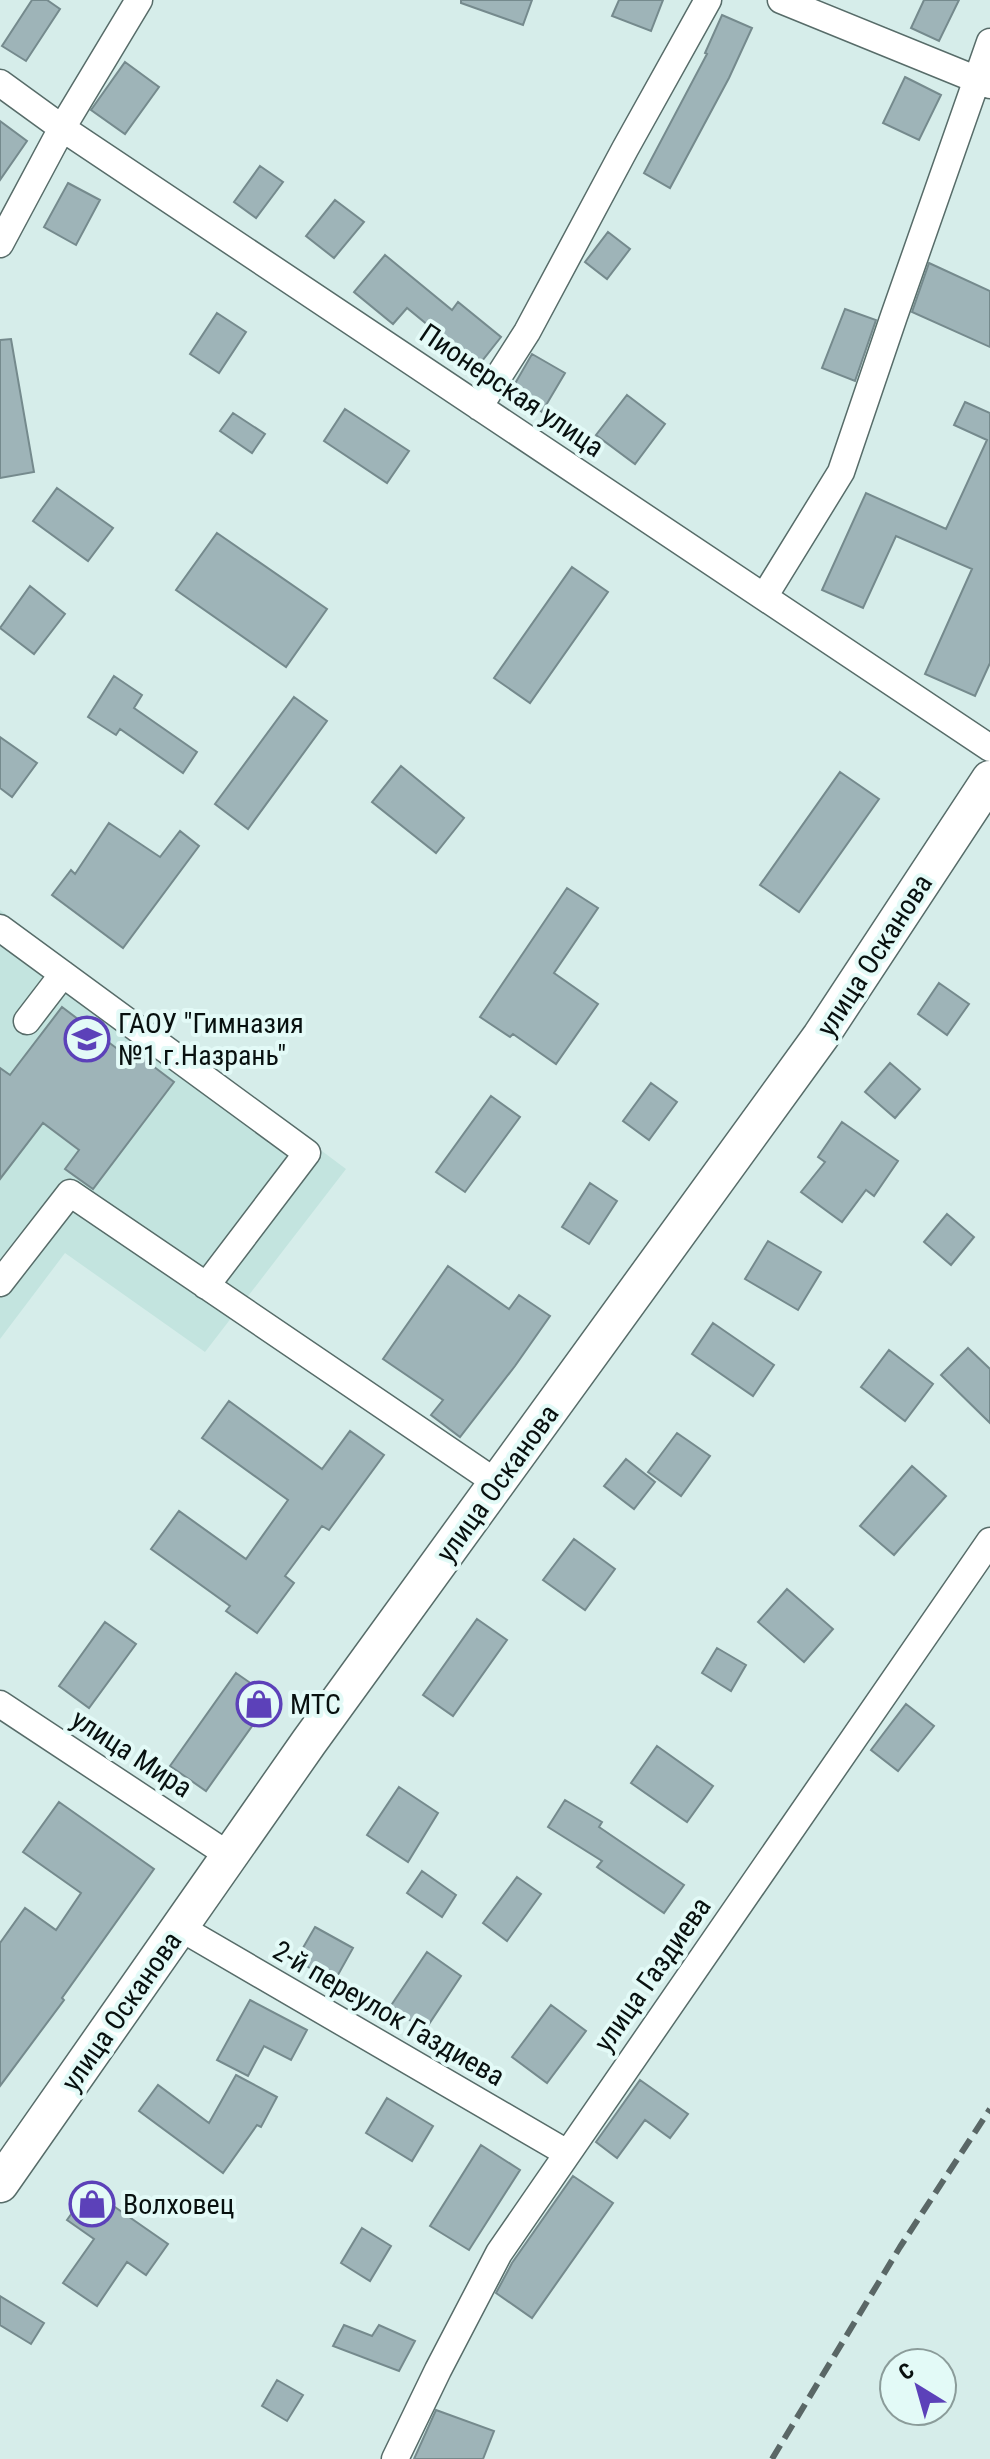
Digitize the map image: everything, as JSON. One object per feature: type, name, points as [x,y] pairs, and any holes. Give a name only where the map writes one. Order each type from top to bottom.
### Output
[{"type":"main road","name":"улица Осканова","points":[[0,2184],[179,1927],[821,1036],[990,779]]},
{"type":"street","points":[[0,244],[62,128],[139,0]]},
{"type":"street","points":[[479,407],[527,332],[708,0]]},
{"type":"street","points":[[781,0],[984,82]]},
{"type":"street","points":[[764,597],[841,472],[984,82],[990,42]]},
{"type":"street","name":"Пионерская улица","points":[[0,83],[62,128],[990,748]]},
{"type":"street","points":[[0,928],[307,1153],[206,1286]]},
{"type":"street","points":[[27,1021],[63,974]]},
{"type":"street","points":[[0,1283],[70,1193],[497,1483]]},
{"type":"street","name":"улица Газдиева","points":[[395,2459],[499,2253],[990,1541]]},
{"type":"street","name":"улица Мира","points":[[0,1704],[230,1856]]},
{"type":"street","name":"2-й переулок Газдиева","points":[[179,1927],[567,2153]]},
{"type":"shaded area","name":"ГАОУ \"Гимназия №1 г.Назрань\"","points":[[0,910],[346,1169],[205,1352],[65,1253],[0,1339]]},
{"type":"building","points":[[32,0],[47,0],[60,9],[26,61],[2,46]]},
{"type":"building","points":[[461,0],[532,0],[523,25],[461,3]]},
{"type":"building","points":[[619,0],[663,0],[651,31],[612,16]]},
{"type":"building","points":[[924,0],[959,0],[939,41],[911,28]]},
{"type":"building","points":[[722,15],[752,28],[670,188],[644,173],[707,54]]},
{"type":"building","points":[[125,62],[159,87],[125,134],[91,110]]},
{"type":"building","points":[[905,77],[941,95],[919,140],[883,123]]},
{"type":"building","points":[[0,121],[27,141],[0,180]]},
{"type":"building","points":[[260,166],[283,182],[256,218],[234,202]]},
{"type":"building","points":[[68,183],[100,200],[76,245],[44,227]]},
{"type":"building","points":[[335,200],[364,222],[334,258],[306,236]]},
{"type":"building","points":[[608,232],[630,249],[607,279],[585,262]]},
{"type":"building","points":[[385,255],[452,310],[458,302],[501,337],[478,366],[407,308],[393,324],[354,292]]},
{"type":"building","points":[[929,263],[990,291],[990,347],[912,312]]},
{"type":"building","points":[[845,309],[876,320],[855,381],[822,368]]},
{"type":"building","points":[[217,313],[246,332],[219,373],[190,354]]},
{"type":"building","points":[[11,339],[34,472],[0,478],[0,340]]},
{"type":"building","points":[[532,354],[565,373],[542,412],[509,394]]},
{"type":"building","points":[[627,395],[665,424],[635,464],[596,435]]},
{"type":"building","points":[[965,402],[990,413],[990,663],[975,696],[925,674],[972,569],[896,536],[863,608],[822,590],[866,493],[946,529],[987,440],[954,425]]},
{"type":"building","points":[[345,409],[409,451],[387,483],[324,441]]},
{"type":"building","points":[[233,413],[265,434],[252,453],[220,431]]},
{"type":"building","points":[[57,488],[113,528],[88,561],[33,521]]},
{"type":"building","points":[[217,533],[327,609],[286,667],[176,590]]},
{"type":"building","points":[[572,567],[608,592],[530,703],[494,678]]},
{"type":"building","points":[[30,586],[65,614],[34,654],[0,628]]},
{"type":"building","points":[[114,676],[142,695],[134,708],[197,752],[183,773],[120,729],[116,735],[88,717]]},
{"type":"building","points":[[294,697],[327,721],[248,829],[215,804]]},
{"type":"building","points":[[0,737],[37,763],[12,797],[0,788]]},
{"type":"building","points":[[401,766],[464,818],[436,853],[372,802]]},
{"type":"building","points":[[840,772],[879,799],[799,912],[760,885]]},
{"type":"building","points":[[109,823],[160,857],[180,831],[199,846],[123,948],[52,895],[71,870],[75,874]]},
{"type":"building","points":[[567,888],[598,908],[554,973],[598,1004],[556,1064],[513,1034],[510,1037],[480,1017]]},
{"type":"building","points":[[939,983],[969,1004],[947,1035],[918,1014]]},
{"type":"building","points":[[62,1007],[136,1063],[141,1057],[174,1082],[93,1189],[65,1169],[79,1150],[43,1123],[0,1179],[0,1068],[10,1075]]},
{"type":"building","points":[[890,1063],[920,1089],[895,1118],[865,1092]]},
{"type":"building","points":[[651,1083],[677,1102],[649,1140],[623,1121]]},
{"type":"building","points":[[491,1096],[520,1117],[465,1192],[436,1172]]},
{"type":"building","points":[[842,1122],[898,1161],[874,1196],[866,1190],[842,1222],[801,1192],[825,1162],[818,1157]]},
{"type":"building","points":[[590,1183],[617,1201],[589,1244],[562,1227]]},
{"type":"building","points":[[947,1214],[974,1237],[951,1265],[924,1242]]},
{"type":"building","points":[[768,1241],[821,1272],[798,1310],[745,1279]]},
{"type":"building","points":[[448,1266],[509,1309],[519,1295],[550,1316],[460,1437],[431,1415],[443,1400],[383,1359]]},
{"type":"building","points":[[713,1323],[774,1365],[753,1396],[692,1354]]},
{"type":"building","points":[[968,1348],[990,1369],[990,1423],[941,1375]]},
{"type":"building","points":[[889,1350],[933,1384],[905,1421],[861,1387]]},
{"type":"building","points":[[229,1401],[322,1469],[350,1431],[384,1455],[329,1530],[322,1526],[285,1576],[294,1583],[257,1633],[226,1611],[230,1606],[151,1549],[179,1511],[246,1559],[288,1500],[202,1438]]},
{"type":"building","points":[[677,1433],[710,1456],[681,1496],[648,1472]]},
{"type":"building","points":[[626,1459],[655,1482],[634,1509],[604,1486]]},
{"type":"building","points":[[912,1466],[946,1496],[894,1555],[860,1526]]},
{"type":"building","points":[[574,1539],[615,1569],[585,1610],[543,1580]]},
{"type":"building","points":[[787,1589],[833,1629],[804,1662],[758,1622]]},
{"type":"building","points":[[477,1619],[507,1640],[453,1716],[423,1695]]},
{"type":"building","points":[[105,1622],[136,1644],[89,1708],[59,1686]]},
{"type":"building","points":[[717,1648],[746,1665],[731,1691],[702,1673]]},
{"type":"building","points":[[236,1673],[272,1698],[206,1791],[170,1766]]},
{"type":"building","points":[[906,1704],[934,1726],[898,1771],[871,1750]]},
{"type":"building","points":[[657,1746],[713,1786],[687,1822],[631,1783]]},
{"type":"building","points":[[399,1787],[438,1813],[408,1862],[367,1835]]},
{"type":"building","points":[[565,1800],[602,1822],[599,1827],[684,1885],[664,1913],[597,1867],[602,1861],[548,1827]]},
{"type":"building","points":[[59,1802],[154,1869],[62,1998],[64,2000],[0,2086],[0,1943],[25,1908],[56,1930],[81,1893],[23,1852]]},
{"type":"building","points":[[422,1871],[456,1895],[442,1917],[407,1893]]},
{"type":"building","points":[[517,1877],[541,1894],[507,1941],[483,1923]]},
{"type":"building","points":[[315,1927],[353,1948],[334,1982],[296,1960]]},
{"type":"building","points":[[427,1952],[461,1976],[425,2030],[390,2007]]},
{"type":"building","points":[[250,2000],[307,2030],[291,2060],[264,2046],[248,2076],[217,2060]]},
{"type":"building","points":[[551,2005],[586,2031],[547,2083],[512,2057]]},
{"type":"building","points":[[236,2075],[277,2097],[261,2127],[257,2125],[223,2173],[139,2111],[158,2085],[209,2123]]},
{"type":"building","points":[[640,2080],[688,2114],[670,2138],[645,2120],[617,2158],[596,2142]]},
{"type":"building","points":[[387,2098],[433,2126],[412,2161],[366,2133]]},
{"type":"building","points":[[481,2145],[520,2170],[469,2250],[430,2226]]},
{"type":"building","points":[[573,2176],[613,2203],[532,2318],[496,2293],[512,2263]]},
{"type":"building","points":[[89,2189],[168,2244],[146,2275],[127,2262],[97,2306],[63,2283],[94,2239],[67,2220]]},
{"type":"building","points":[[362,2228],[391,2246],[370,2281],[341,2263]]},
{"type":"building","points":[[0,2296],[44,2323],[31,2344],[0,2325]]},
{"type":"building","points":[[344,2325],[372,2336],[379,2325],[415,2341],[399,2371],[333,2346]]},
{"type":"building","points":[[277,2380],[303,2395],[287,2421],[262,2406]]},
{"type":"building","points":[[436,2410],[494,2431],[483,2459],[414,2459]]},
{"type":"railway","points":[[772,2459],[900,2247],[990,2109]]},
{"type":"place","name":"ГАОУ \"Гимназия №1 г.Назрань\"","points":[[87,1039]]},
{"type":"place","name":"МТС","points":[[259,1704]]},
{"type":"place","name":"Волховец","points":[[92,2204]]}]
